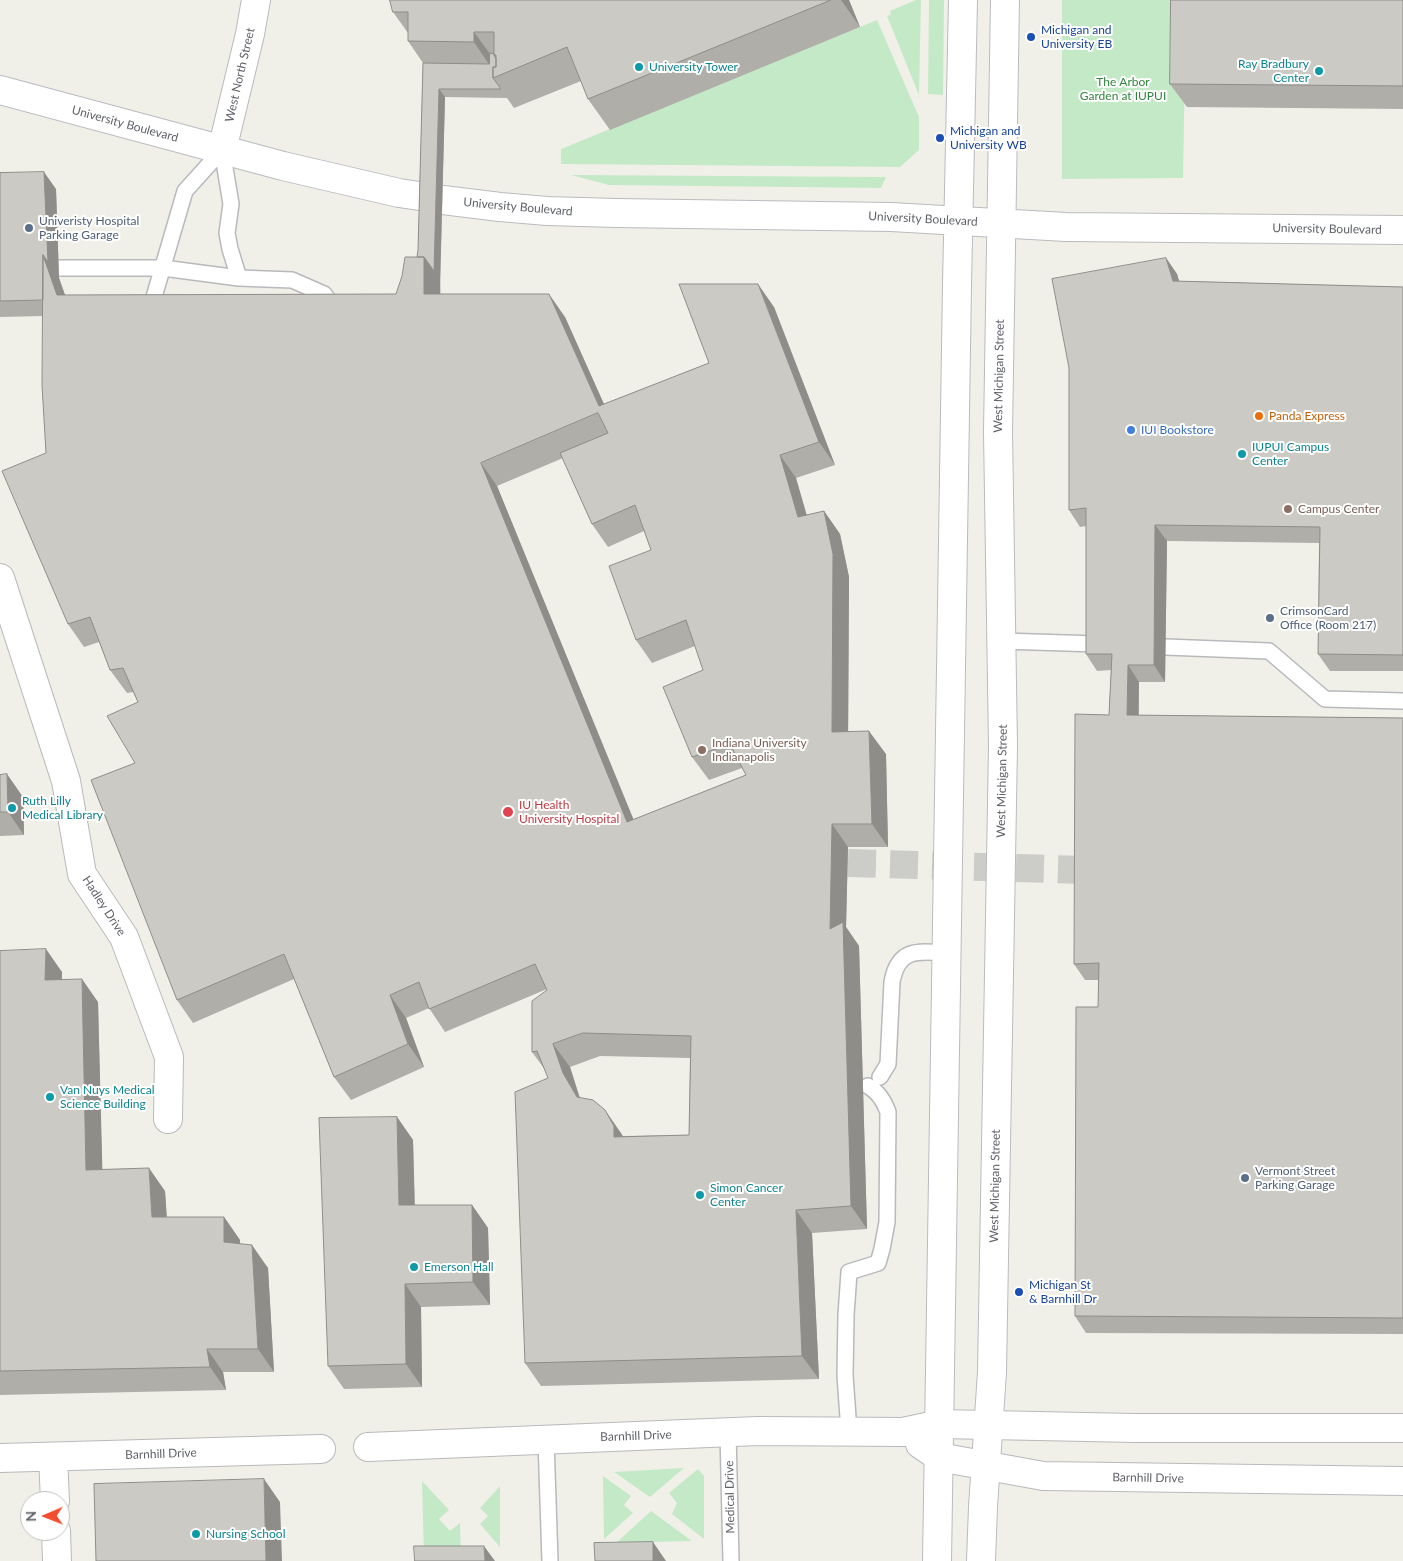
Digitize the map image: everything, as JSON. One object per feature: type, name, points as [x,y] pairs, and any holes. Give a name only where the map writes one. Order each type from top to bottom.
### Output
[{"type":"street","name":"West North Street","points":[[222,150],[250,34],[256,0]]},
{"type":"street","points":[[937,1561],[963,0]]},
{"type":"street","name":"West Michigan Street","points":[[981,1561],[992,1362],[1003,756],[998,432],[1005,0]]},
{"type":"street","name":"University Boulevard","points":[[0,90],[282,166],[391,191],[500,207],[547,211],[616,213],[891,216],[1066,227],[1403,230]]},
{"type":"street","name":"Hadley Drive","points":[[0,578],[66,781],[82,874],[124,937],[169,1057],[168,1119]]},
{"type":"street","name":"Barnhill Drive","points":[[368,1447],[758,1431],[903,1432],[940,1424],[1135,1428],[1403,1428]]},
{"type":"street","name":"Barnhill Drive","points":[[903,1432],[939,1457],[1043,1476],[1403,1481]]},
{"type":"street","name":"Barnhill Drive","points":[[0,1458],[321,1449]]},
{"type":"street","points":[[53,1457],[55,1491]]},
{"type":"street","points":[[56,1541],[57,1561]]},
{"type":"lane","points":[[148,318],[184,191],[222,150]]},
{"type":"lane","points":[[222,150],[231,204],[227,233],[239,278]]},
{"type":"lane","points":[[59,268],[163,268],[239,278],[292,280],[324,294],[334,306],[339,317]]},
{"type":"lane","points":[[1002,641],[1098,644]]},
{"type":"lane","points":[[1166,647],[1269,651],[1325,699],[1403,701]]},
{"type":"lane","points":[[849,1432],[845,1375],[849,1272],[878,1263],[887,1222],[888,1112],[884,1100],[874,1089],[874,1081],[888,1064],[894,972],[910,953],[921,951],[946,953]]},
{"type":"lane","name":"Medical Drive","points":[[728,1432],[731,1561]]},
{"type":"lane","points":[[546,1440],[550,1561]]},
{"type":"green space","points":[[916,0],[921,0],[919,95],[887,16],[891,15],[890,11]]},
{"type":"green space","points":[[929,0],[944,0],[943,95],[928,94]]},
{"type":"green space","name":"The Arbor Garden at IUPUI","points":[[1062,0],[1186,0],[1183,178],[1062,179]]},
{"type":"green space","points":[[877,20],[919,117],[919,150],[900,167],[561,164],[561,149]]},
{"type":"green space","points":[[571,175],[886,177],[881,188],[609,185]]},
{"type":"green space","points":[[684,1468],[650,1497],[614,1472]]},
{"type":"green space","points":[[698,1469],[704,1476],[704,1539],[672,1514],[677,1503],[669,1493]]},
{"type":"green space","points":[[603,1476],[631,1496],[624,1505],[633,1513],[604,1539]]},
{"type":"green space","points":[[422,1481],[449,1510],[439,1519],[450,1531],[460,1523],[461,1558],[424,1559]]},
{"type":"green space","points":[[500,1486],[500,1547],[480,1524],[488,1516],[480,1508]]},
{"type":"green space","points":[[651,1511],[692,1541],[616,1543]]},
{"type":"building","points":[[390,0],[831,0],[588,99],[567,47],[493,78],[493,67],[496,67],[494,32],[474,32],[474,42],[408,41],[408,12],[393,12]]},
{"type":"building","points":[[1171,0],[1403,0],[1403,86],[1170,84]]},
{"type":"building","points":[[490,53],[494,54],[496,59],[496,67],[493,67],[493,78],[501,89],[439,89],[434,271],[424,257],[417,257],[423,63],[489,64]]},
{"type":"building","name":"Univeristy Hospital Parking Garage","points":[[44,172],[48,262],[43,255],[43,300],[0,301],[0,173]]},
{"type":"building","name":"IU Health University Hospital","points":[[43,255],[57,295],[396,294],[402,276],[405,257],[424,257],[424,294],[549,294],[599,406],[709,363],[679,284],[758,284],[819,442],[780,455],[798,517],[824,511],[833,554],[832,732],[869,731],[872,824],[832,824],[830,929],[843,922],[851,1206],[796,1210],[802,1356],[525,1363],[515,1092],[548,1078],[537,1051],[532,1052],[532,1001],[547,990],[535,964],[429,1009],[419,982],[390,995],[408,1044],[334,1077],[284,954],[177,1000],[91,780],[135,763],[107,716],[138,702],[123,668],[110,670],[90,617],[68,624],[2,471],[46,453],[42,385]],"holes":[[[598,413],[608,433],[560,453],[592,524],[635,505],[651,550],[609,566],[636,640],[686,620],[703,670],[663,687],[692,757],[730,744],[746,775],[627,822],[481,463]],[[583,1033],[691,1036],[689,1135],[614,1137],[614,1126],[605,1110],[593,1100],[577,1097],[563,1073],[553,1044]]]},
{"type":"building","name":"Vermont Street Parking Garage","points":[[1166,258],[1173,281],[1403,287],[1403,655],[1318,654],[1320,527],[1155,525],[1154,665],[1128,665],[1127,715],[1403,718],[1403,1318],[1075,1316],[1076,1007],[1098,1007],[1099,963],[1074,964],[1075,714],[1109,715],[1112,654],[1086,654],[1086,508],[1069,510],[1069,368],[1052,279]]},
{"type":"building","points":[[7,774],[8,812],[0,812],[0,775]]},
{"type":"building","name":"Van Nuys Medical Science Building","points":[[46,949],[45,980],[82,979],[86,1170],[149,1168],[152,1217],[224,1217],[224,1242],[252,1245],[258,1349],[207,1349],[210,1367],[0,1371],[0,951]]},
{"type":"building","name":"Emerson Hall","points":[[397,1117],[399,1205],[472,1205],[473,1282],[405,1284],[406,1364],[328,1366],[319,1118]]},
{"type":"building","name":"Nursing School","points":[[264,1479],[266,1561],[96,1561],[94,1484]]},
{"type":"building","points":[[653,1542],[653,1561],[595,1561],[594,1543]]},
{"type":"building","points":[[414,1546],[484,1546],[485,1561],[415,1561]]},
{"type":"tunnel","points":[[848,863],[1086,870]]},
{"type":"place","name":"Michigan and University EB","points":[[1031,37]]},
{"type":"place","name":"University Tower","points":[[639,67]]},
{"type":"place","name":"Ray Bradbury Center","points":[[1319,71]]},
{"type":"place","name":"Michigan and University WB","points":[[940,138]]},
{"type":"place","name":"Univeristy Hospital Parking Garage","points":[[29,228]]},
{"type":"place","name":"Panda Express","points":[[1259,416]]},
{"type":"place","name":"IUI Bookstore","points":[[1131,430]]},
{"type":"place","name":"IUPUI Campus Center","points":[[1242,454]]},
{"type":"place","name":"Campus Center","points":[[1288,509]]},
{"type":"place","name":"CrimsonCard Office (Room 217)","points":[[1270,618]]},
{"type":"place","name":"Indiana University Indianapolis","points":[[702,750]]},
{"type":"place","name":"Ruth Lilly Medical Library","points":[[12,808]]},
{"type":"place","name":"IU Health University Hospital","points":[[508,812]]},
{"type":"place","name":"Van Nuys Medical Science Building","points":[[50,1097]]},
{"type":"place","name":"Vermont Street Parking Garage","points":[[1245,1178]]},
{"type":"place","name":"Simon Cancer Center","points":[[700,1195]]},
{"type":"place","name":"Emerson Hall","points":[[414,1267]]},
{"type":"place","name":"Michigan St & Barnhill Dr","points":[[1019,1292]]},
{"type":"place","name":"Nursing School","points":[[196,1534]]}]
